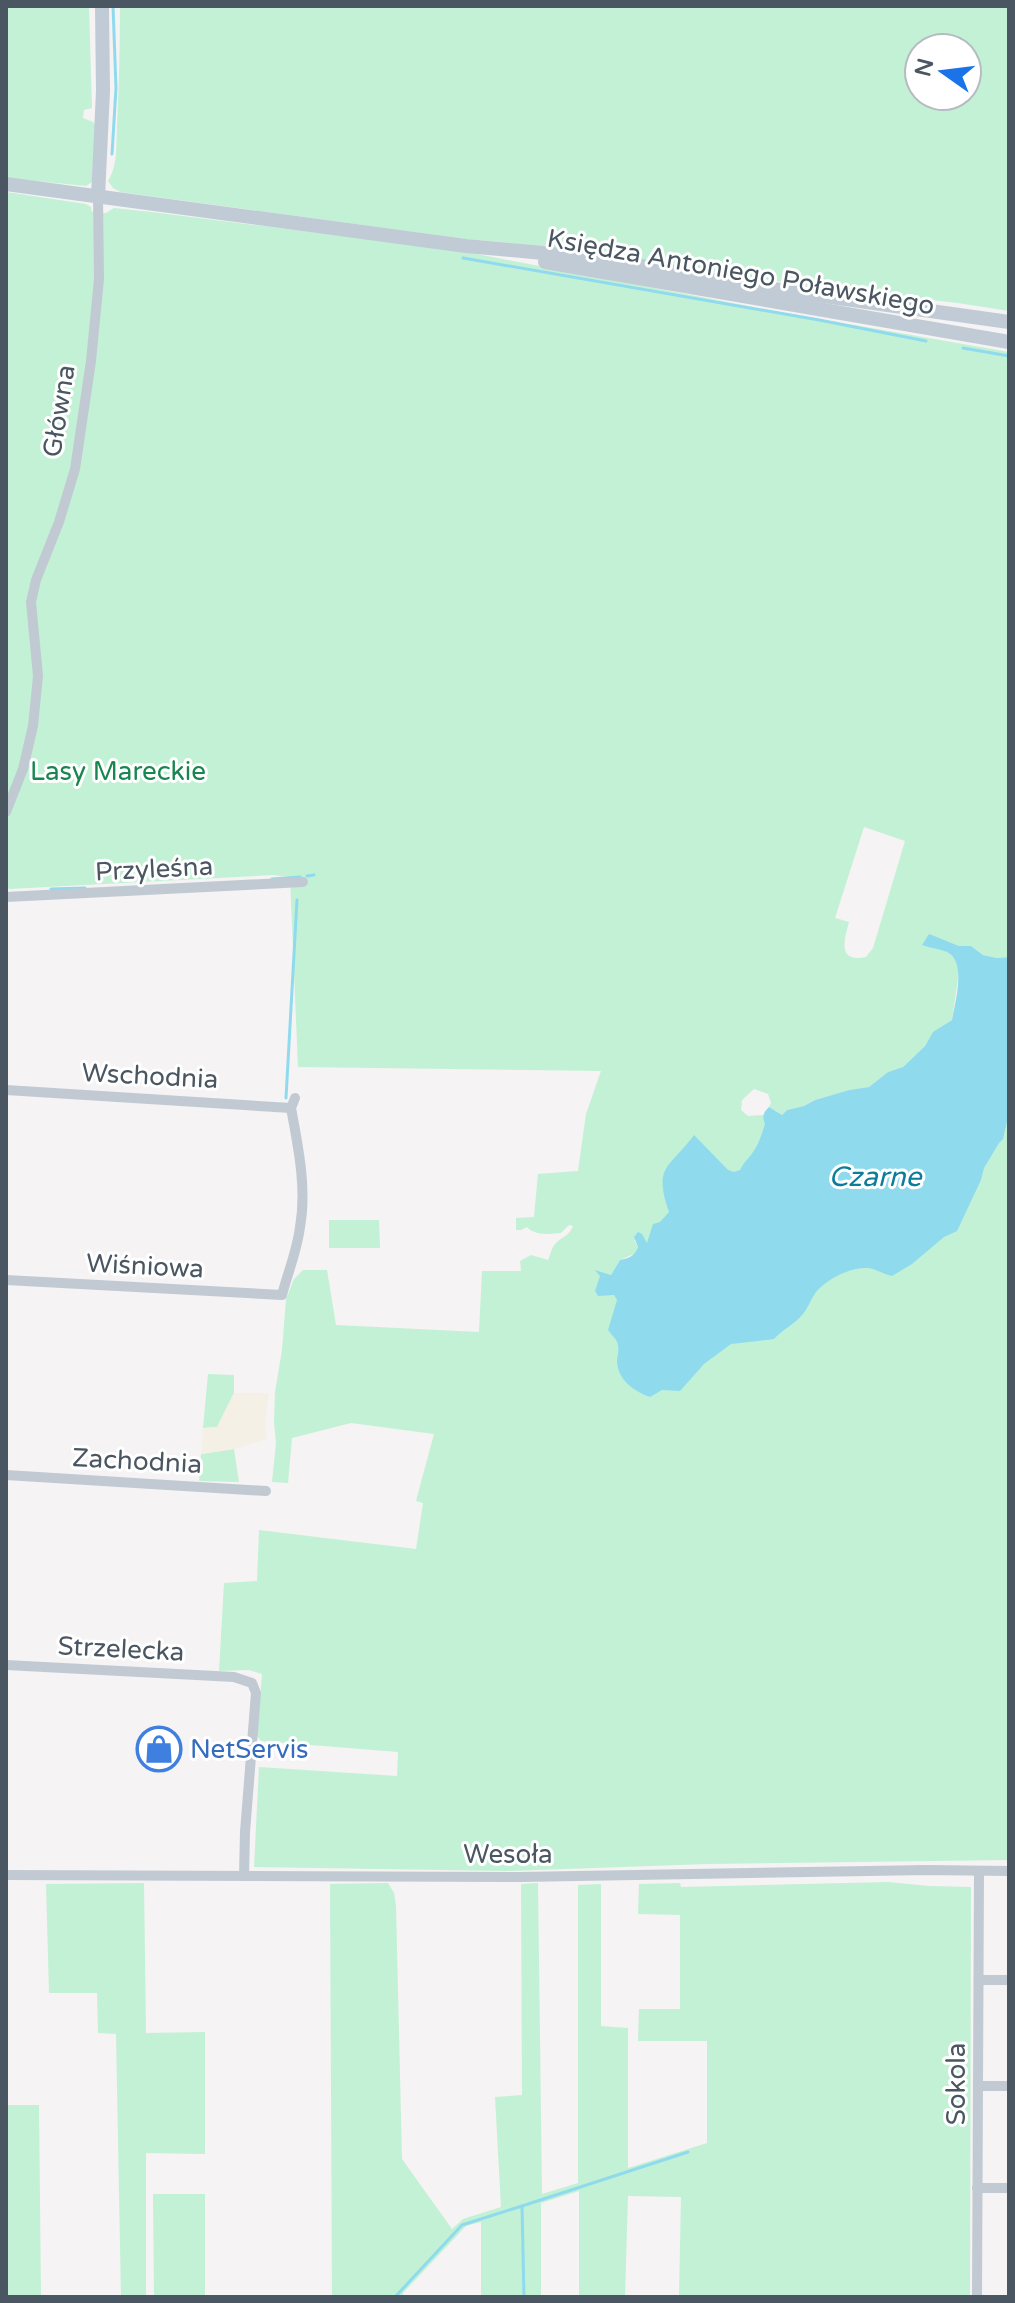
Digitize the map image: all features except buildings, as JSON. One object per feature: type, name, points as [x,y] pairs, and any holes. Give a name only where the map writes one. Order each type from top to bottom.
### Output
[{"type":"main road","name":"Główna","points":[[98,197],[103,91],[102,6]]},
{"type":"main road","name":"Księdza Antoniego Poławskiego","points":[[6,184],[466,246],[656,268],[731,283],[1009,322]]},
{"type":"main road","name":"Księdza Antoniego Poławskiego","points":[[466,246],[1009,342]]},
{"type":"street","name":"Główna","points":[[6,812],[23,769],[33,726],[38,676],[31,602],[75,469],[99,279],[98,197]]},
{"type":"street","name":"Przyleśna","points":[[6,897],[303,882]]},
{"type":"street","name":"Wschodnia","points":[[6,1090],[293,1103],[301,1170],[301,1223],[282,1295]]},
{"type":"street","name":"Wiśniowa","points":[[6,1280],[282,1295]]},
{"type":"street","name":"Zachodnia","points":[[6,1475],[266,1491]]},
{"type":"street","name":"Strzelecka","points":[[6,1665],[234,1677],[252,1683],[256,1693],[244,1876]]},
{"type":"street","name":"Sokola","points":[[977,2297],[979,1871]]},
{"type":"street","name":"Wesoła","points":[[6,1875],[520,1877],[1009,1871]]},
{"type":"street","points":[[979,1980],[1009,1980]]},
{"type":"street","points":[[978,2086],[1009,2086]]},
{"type":"street","points":[[977,2188],[1009,2188]]},
{"type":"green space","points":[[6,6],[89,6],[92,108],[84,110],[83,118],[95,125],[92,182],[86,186],[6,178]]},
{"type":"green space","points":[[120,6],[1009,6],[1009,311],[120,192],[108,181],[116,155]]},
{"type":"green space","name":"Lasy Mareckie","points":[[6,192],[86,204],[92,212],[106,213],[114,208],[152,212],[461,251],[1009,352],[1009,957],[983,955],[971,946],[959,946],[940,939],[958,962],[952,1020],[934,1032],[925,1046],[903,1067],[888,1072],[869,1087],[815,1100],[787,1110],[782,1115],[769,1107],[768,1094],[754,1089],[742,1100],[741,1110],[748,1116],[768,1117],[762,1160],[649,1245],[634,1240],[638,1247],[636,1253],[620,1260],[611,1275],[597,1271],[604,1278],[999,1129],[1009,1093],[1009,1860],[708,1864],[505,1871],[254,1867],[259,1767],[397,1776],[398,1752],[261,1741],[257,1736],[262,1674],[249,1670],[219,1671],[224,1583],[257,1581],[259,1530],[416,1549],[423,1503],[416,1501],[434,1434],[351,1423],[292,1438],[288,1483],[272,1482],[276,1443],[275,1392],[286,1299],[294,1279],[303,1270],[327,1270],[336,1325],[479,1332],[482,1271],[521,1271],[520,1261],[531,1255],[548,1260],[554,1245],[573,1226],[569,1225],[561,1233],[542,1234],[527,1227],[516,1230],[516,1218],[534,1217],[538,1174],[578,1171],[586,1114],[601,1071],[298,1067],[290,877],[273,875],[9,889],[6,885]],"holes":[[[864,827],[905,841],[873,948],[866,957],[850,957],[845,948],[849,922],[835,918]]]},
{"type":"green space","points":[[329,1220],[379,1220],[380,1248],[329,1248]]},
{"type":"green space","points":[[208,1374],[234,1375],[234,1393],[217,1427],[203,1428]]},
{"type":"green space","points":[[234,1449],[239,1482],[199,1481],[201,1454]]},
{"type":"green space","points":[[888,1882],[971,1887],[970,2297],[679,2297],[681,2197],[628,2196],[625,2297],[579,2297],[579,2191],[541,2203],[541,2297],[481,2297],[481,2222],[466,2226],[403,2293],[403,2297],[332,2297],[330,1884],[388,1883],[394,1893],[402,2159],[452,2229],[463,2219],[501,2207],[495,2097],[522,2095],[521,1884],[538,1883],[542,2194],[578,2183],[578,1885],[601,1884],[601,2026],[628,2028],[628,2168],[707,2143],[707,2041],[638,2041],[639,2009],[680,2009],[680,1915],[638,1914],[639,1884],[680,1883],[681,1887]]},
{"type":"green space","points":[[144,1883],[146,2033],[205,2032],[205,2154],[146,2153],[146,2297],[121,2297],[116,2034],[98,2033],[97,1993],[49,1993],[46,1884]]},
{"type":"green space","points":[[6,2105],[39,2105],[41,2297],[6,2297]]},
{"type":"green space","points":[[153,2194],[205,2194],[205,2297],[154,2297]]},
{"type":"sand","points":[[234,1393],[269,1393],[265,1425],[267,1439],[234,1449],[201,1454],[203,1428],[217,1427]]},
{"type":"water","name":"Czarne","points":[[929,934],[959,946],[971,946],[983,955],[1009,957],[1009,1113],[1003,1139],[984,1168],[957,1231],[944,1237],[912,1264],[892,1276],[861,1268],[833,1278],[816,1292],[800,1318],[774,1339],[731,1344],[704,1364],[680,1391],[662,1390],[650,1397],[638,1391],[620,1373],[618,1345],[608,1330],[617,1300],[614,1295],[598,1296],[595,1291],[600,1276],[595,1270],[611,1275],[620,1260],[635,1253],[638,1247],[634,1237],[638,1232],[647,1243],[653,1224],[660,1222],[669,1212],[663,1185],[666,1169],[694,1135],[728,1170],[740,1170],[759,1142],[765,1124],[765,1111],[769,1107],[782,1115],[787,1110],[815,1100],[869,1087],[888,1072],[903,1067],[925,1046],[933,1032],[952,1020],[958,983],[957,964],[947,952],[922,945]]},
{"type":"waterway","points":[[112,154],[116,88],[113,6]]},
{"type":"waterway","points":[[463,258],[926,341]]},
{"type":"waterway","points":[[963,348],[1009,356]]},
{"type":"waterway","points":[[307,876],[314,875]]},
{"type":"waterway","points":[[272,879],[300,877]]},
{"type":"waterway","points":[[51,889],[85,888]]},
{"type":"waterway","points":[[286,1098],[297,900]]},
{"type":"waterway","points":[[522,2206],[688,2152]]},
{"type":"waterway","points":[[395,2297],[462,2225],[522,2206],[524,2297]]},
{"type":"place","name":"NetServis","points":[[159,1749]]}]
